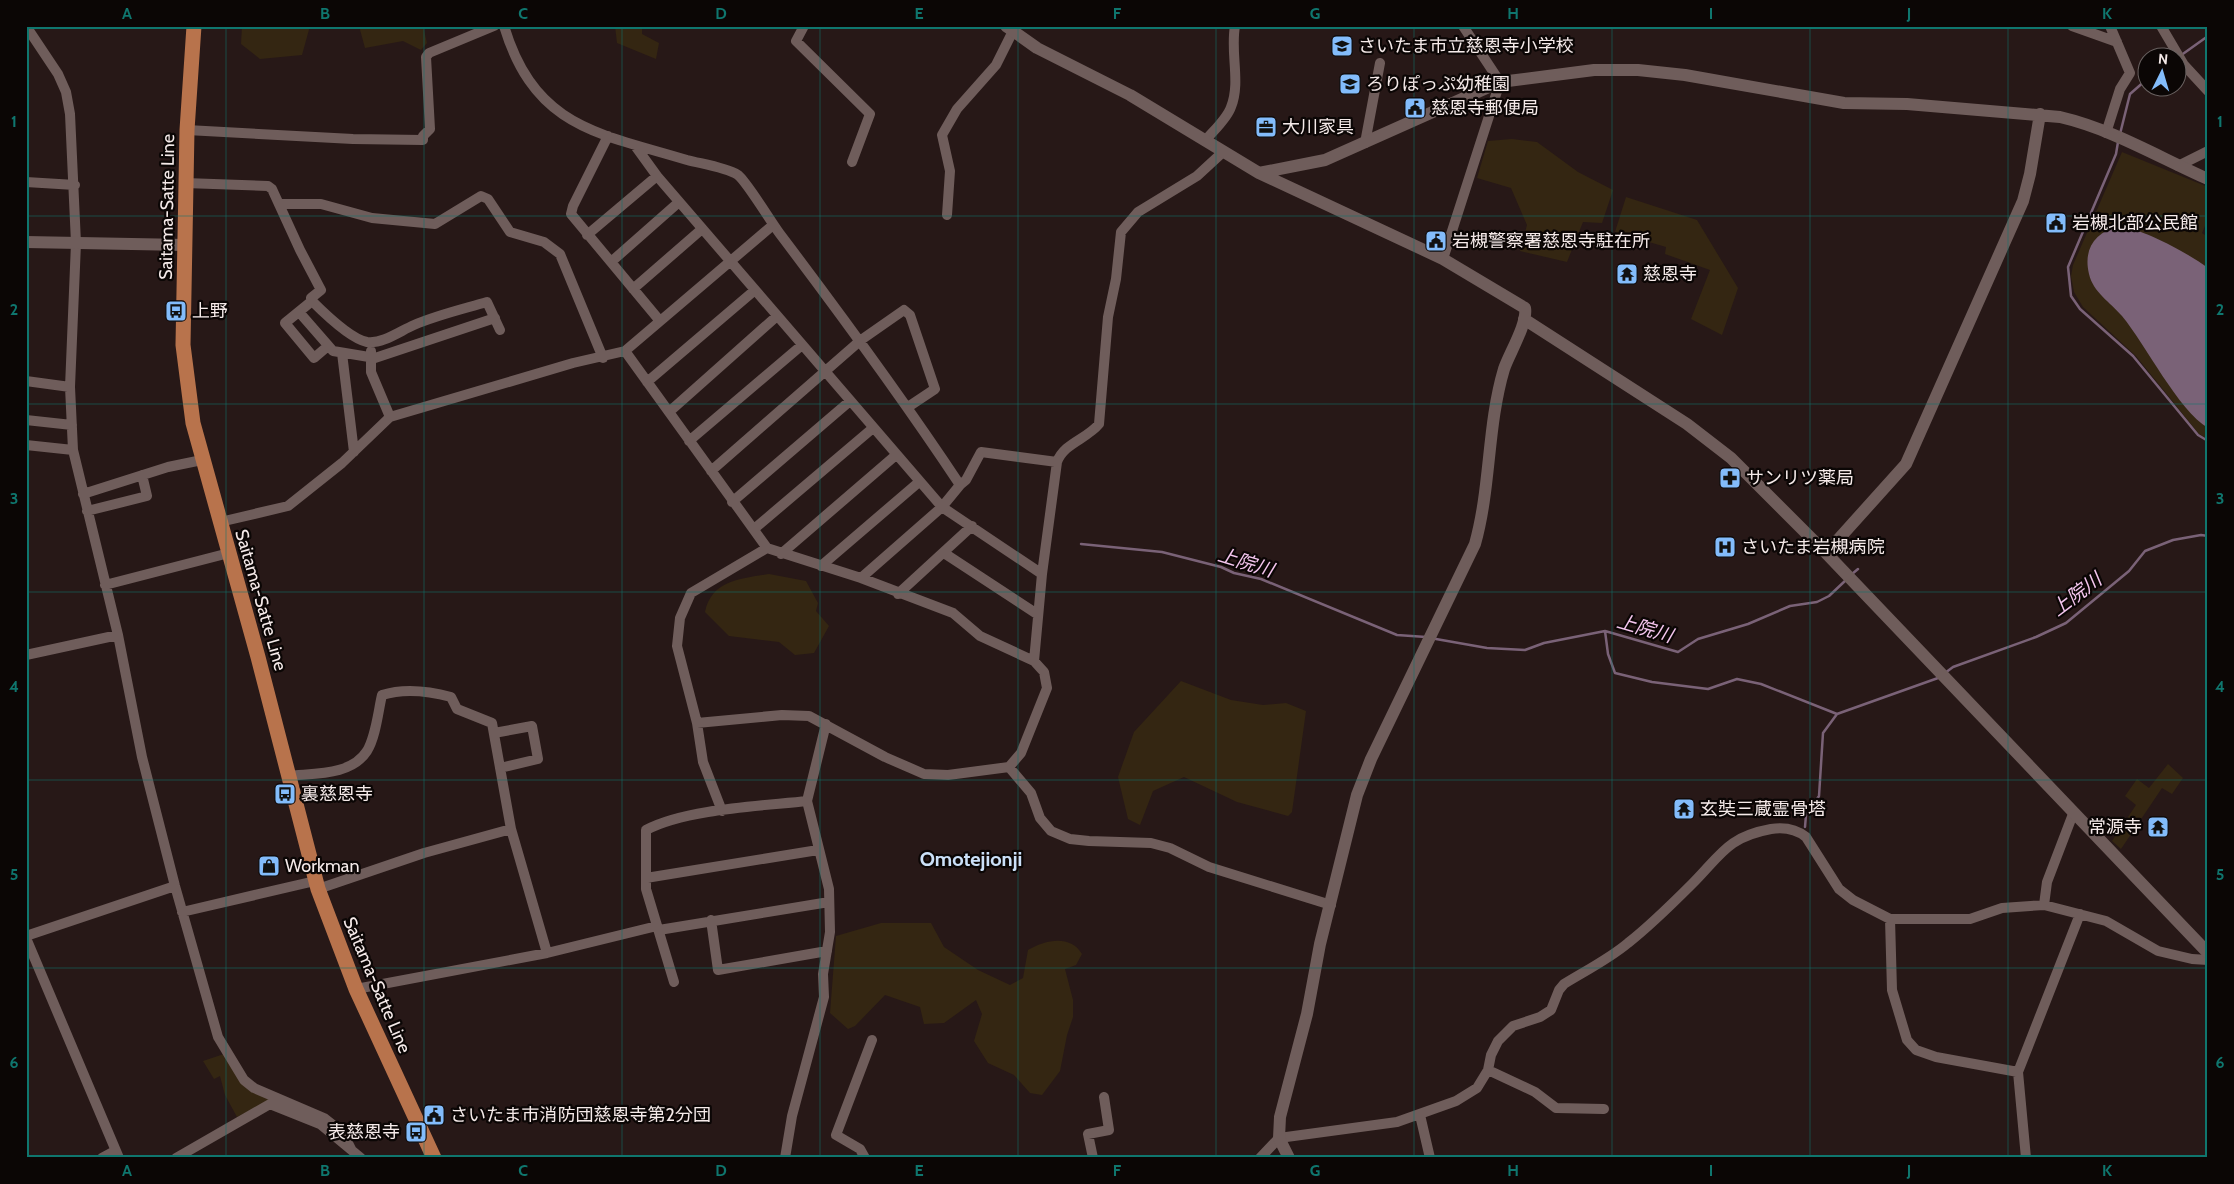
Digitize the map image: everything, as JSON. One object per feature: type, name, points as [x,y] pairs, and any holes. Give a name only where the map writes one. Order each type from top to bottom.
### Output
[{"type":"main road","name":"Saitama-Satte Line","points":[[194,26],[185,183],[184,361],[190,408],[202,460],[317,885],[356,989],[434,1158]]},
{"type":"street","points":[[26,26],[58,74],[66,92],[70,114],[75,185],[76,243],[70,386],[74,450],[87,512],[118,635],[142,757],[182,912],[218,1037],[244,1080],[254,1088],[324,1118],[343,1133],[352,1149]]},
{"type":"street","points":[[187,130],[352,139],[423,140],[423,136],[430,129],[426,57],[429,53],[494,26]]},
{"type":"street","points":[[504,26],[511,48],[541,98],[553,109],[578,124],[636,147],[738,176],[860,340],[960,485]]},
{"type":"street","points":[[804,26],[796,41],[870,114],[852,162]]},
{"type":"street","points":[[1205,141],[1231,109],[1236,89],[1233,38],[1235,26]]},
{"type":"street","points":[[1463,26],[1500,82]]},
{"type":"street","points":[[2072,26],[2117,42]]},
{"type":"street","points":[[2110,26],[2130,73],[2120,89],[2115,137]]},
{"type":"street","points":[[2161,26],[2184,65],[2208,91]]},
{"type":"street","points":[[948,214],[950,171],[942,142],[942,134],[957,109],[996,65],[1010,29],[1074,68],[1130,95],[1259,173],[1443,259],[1525,308],[1524,319],[1504,368],[1498,393],[1484,512],[1475,544],[1371,759],[1357,795],[1280,1117],[1279,1138],[1289,1158]]},
{"type":"street","points":[[1365,143],[1380,63]]},
{"type":"street","points":[[1259,173],[1325,160],[1500,82],[1594,70],[1638,70],[1844,103],[1907,104],[2040,114],[2080,122],[2208,179]]},
{"type":"street","points":[[1443,259],[1500,82]]},
{"type":"street","points":[[1826,553],[1906,464],[2023,201],[2030,174],[2040,114]]},
{"type":"street","points":[[608,136],[573,206],[572,214],[587,235],[660,321]]},
{"type":"street","points":[[636,147],[656,176],[942,507],[1042,574]]},
{"type":"street","points":[[2178,166],[2208,151]]},
{"type":"street","points":[[1034,660],[1037,614],[1057,462],[1066,448],[1095,430],[1099,424],[1108,317],[1116,279],[1121,232],[1138,212],[1197,176],[1223,152]]},
{"type":"street","points":[[587,235],[656,176]]},
{"type":"street","points":[[26,182],[75,185]]},
{"type":"street","points":[[185,183],[268,186],[272,189],[321,290],[311,298],[312,301],[285,323],[314,358],[328,346]]},
{"type":"street","points":[[279,204],[320,204],[372,218],[435,224],[481,196],[488,199],[510,232],[544,242],[564,259],[603,358]]},
{"type":"street","points":[[610,262],[679,202]]},
{"type":"street","points":[[220,522],[288,506],[354,452],[390,418],[574,363],[603,358],[625,351],[773,225]]},
{"type":"street","points":[[633,289],[702,229]]},
{"type":"street","points":[[26,242],[185,245]]},
{"type":"street","points":[[647,382],[755,290]]},
{"type":"street","points":[[312,301],[347,331],[370,342],[387,338],[414,325],[487,302],[500,330]]},
{"type":"street","points":[[711,471],[860,340],[900,311],[906,310],[910,315],[935,389],[908,407]]},
{"type":"street","points":[[299,312],[333,352],[371,357],[495,318]]},
{"type":"street","points":[[669,412],[777,316]]},
{"type":"street","points":[[1524,319],[1687,424],[1731,458],[1826,553],[2073,814],[2208,953]]},
{"type":"street","points":[[370,342],[371,372],[390,418]]},
{"type":"street","points":[[689,441],[802,345]]},
{"type":"street","points":[[625,351],[767,548],[861,578],[898,594],[953,613],[980,636],[1034,660],[1044,672],[1047,688],[1020,753],[1008,768],[948,775],[924,774],[885,757],[809,716],[782,716],[697,723]]},
{"type":"street","points":[[342,353],[354,452]]},
{"type":"street","points":[[26,381],[70,386]]},
{"type":"street","points":[[732,502],[850,402]]},
{"type":"street","points":[[26,420],[72,425]]},
{"type":"street","points":[[754,529],[873,428]]},
{"type":"street","points":[[26,445],[74,450]]},
{"type":"street","points":[[861,578],[942,507],[966,480],[980,452],[1057,462]]},
{"type":"street","points":[[781,554],[896,455]]},
{"type":"street","points":[[83,494],[142,475],[202,460]]},
{"type":"street","points":[[87,512],[147,496],[142,475]]},
{"type":"street","points":[[821,566],[919,482]]},
{"type":"street","points":[[898,594],[972,526]]},
{"type":"street","points":[[722,811],[703,762],[697,723],[677,646],[680,618],[691,594],[767,548]]},
{"type":"street","points":[[105,585],[228,553]]},
{"type":"street","points":[[944,553],[1037,614]]},
{"type":"street","points":[[26,655],[118,635]]},
{"type":"street","points":[[288,776],[333,771],[352,766],[366,752],[382,694],[430,691],[451,697],[457,709],[492,723],[511,829],[547,953]]},
{"type":"street","points":[[785,1158],[792,1116],[824,997],[823,974],[830,932],[829,889],[807,801],[826,724]]},
{"type":"street","points":[[494,733],[532,726],[538,758],[500,768]]},
{"type":"street","points":[[1008,768],[1031,793],[1040,818],[1051,831],[1070,839],[1151,843],[1170,848],[1209,867],[1331,905]]},
{"type":"street","points":[[674,982],[646,889],[646,830],[681,818],[807,801]]},
{"type":"street","points":[[2044,905],[2047,882],[2073,814]]},
{"type":"street","points":[[1260,1158],[1279,1138],[1397,1122],[1456,1101],[1477,1088],[1488,1070],[1491,1055],[1498,1041],[1513,1026],[1540,1017],[1551,1010],[1559,990],[1564,984],[1628,944],[1693,882],[1716,856],[1733,842],[1749,833],[1778,828],[1799,832],[1806,837],[1839,889],[1853,900],[1890,919],[1970,920],[2002,908],[2044,905],[2106,922],[2158,951],[2192,959],[2208,960]]},
{"type":"street","points":[[182,912],[317,885],[511,829]]},
{"type":"street","points":[[646,878],[818,850]]},
{"type":"street","points":[[102,1158],[117,1155],[26,937],[175,886]]},
{"type":"street","points":[[356,989],[547,953],[658,928],[829,902]]},
{"type":"street","points":[[2026,1158],[2018,1072],[2080,914]]},
{"type":"street","points":[[1890,919],[1892,990],[1907,1040],[1916,1050],[1936,1057],[2018,1072]]},
{"type":"street","points":[[711,920],[718,970],[827,951]]},
{"type":"street","points":[[865,1158],[860,1149],[836,1135],[872,1040]]},
{"type":"street","points":[[1488,1070],[1535,1092],[1556,1108],[1604,1108]]},
{"type":"street","points":[[1092,1158],[1088,1134],[1109,1130],[1104,1097]]},
{"type":"street","points":[[176,1158],[270,1104],[320,1124],[361,1158]]},
{"type":"street","points":[[1420,1115],[1430,1158]]},
{"type":"shaded area","points":[[242,26],[310,26],[302,55],[260,59],[241,44]]},
{"type":"shaded area","points":[[359,26],[423,26],[427,43],[421,50],[403,41],[365,48]]},
{"type":"shaded area","points":[[615,26],[642,26],[642,34],[659,43],[656,59],[617,43]]},
{"type":"shaded area","points":[[1512,139],[1537,142],[1578,172],[1613,190],[1602,223],[1583,222],[1567,262],[1520,251],[1527,225],[1511,188],[1477,178],[1488,141]]},
{"type":"shaded area","points":[[2122,152],[2208,187],[2208,219],[2202,233],[2208,237],[2208,439],[2199,434],[2136,356],[2083,307],[2074,292],[2071,276],[2073,265]]},
{"type":"shaded area","points":[[1626,197],[1697,220],[1738,288],[1722,335],[1691,319],[1710,270],[1665,254],[1666,247],[1615,232]]},
{"type":"shaded area","points":[[2119,226],[2165,242],[2208,268],[2208,428],[2185,407],[2131,328],[2098,292],[2091,280],[2088,257],[2093,243],[2103,233]]},
{"type":"shaded area","points":[[769,574],[806,581],[818,603],[816,611],[829,626],[814,653],[795,655],[779,642],[729,636],[705,612],[714,593],[721,587],[738,580]]},
{"type":"shaded area","points":[[1181,681],[1231,700],[1263,705],[1286,703],[1306,711],[1292,812],[1288,816],[1237,802],[1184,777],[1153,791],[1140,825],[1128,819],[1118,777],[1134,732]]},
{"type":"shaded area","points":[[2168,764],[2183,778],[2172,794],[2162,788],[2121,849],[2112,841],[2136,805],[2125,796],[2137,779],[2149,788]]},
{"type":"shaded area","points":[[881,923],[931,923],[944,947],[978,970],[1010,985],[1023,978],[1028,950],[1035,946],[1049,942],[1064,941],[1077,948],[1082,954],[1076,965],[1065,969],[1073,1000],[1073,1017],[1067,1035],[1060,1071],[1042,1095],[1030,1093],[1014,1075],[988,1063],[974,1041],[982,1014],[976,1000],[944,1023],[924,1024],[920,1007],[885,995],[855,1026],[848,1029],[830,1013],[836,936]]},
{"type":"shaded area","points":[[224,1054],[271,1100],[237,1117],[225,1095],[220,1076],[214,1079],[203,1061]]},
{"type":"waterway","points":[[2186,52],[2208,36]]},
{"type":"waterway","points":[[2120,134],[2130,94],[2136,89]]},
{"type":"waterway","points":[[2118,142],[2116,154],[2068,267],[2071,296],[2080,309],[2133,356],[2198,435],[2208,441]]},
{"type":"waterway","name":"上院川","points":[[1945,673],[1953,667],[2036,637],[2066,623],[2129,571],[2145,551],[2173,540],[2201,535],[2208,536]]},
{"type":"waterway","name":"上院川","points":[[1081,544],[1162,552],[1221,567],[1234,573],[1261,579],[1397,635],[1426,637]]},
{"type":"waterway","name":"上院川","points":[[1852,574],[1858,569]]},
{"type":"waterway","name":"上院川","points":[[1436,639],[1487,648],[1525,650],[1544,643],[1605,631],[1678,652],[1698,639],[1748,624],[1790,606],[1817,602],[1829,596],[1846,580]]},
{"type":"waterway","points":[[1605,631],[1608,654],[1615,673],[1652,682],[1708,689],[1737,679],[1761,684],[1837,714]]},
{"type":"waterway","points":[[1805,827],[1806,815],[1819,796],[1823,733],[1837,714],[1938,678]]},
{"type":"place","name":"さいたま市立慈恩寺小学校","points":[[1342,46]]},
{"type":"place","name":"ろりぽっぷ幼稚園","points":[[1350,84]]},
{"type":"place","name":"慈恩寺郵便局","points":[[1415,108]]},
{"type":"place","name":"大川家具","points":[[1266,127]]},
{"type":"place","name":"岩槻北部公民館","points":[[2056,223]]},
{"type":"place","name":"岩槻警察署慈恩寺駐在所","points":[[1436,241]]},
{"type":"place","name":"慈恩寺","points":[[1627,274]]},
{"type":"place","name":"上野","points":[[176,311]]},
{"type":"place","name":"サンリツ薬局","points":[[1730,478]]},
{"type":"place","name":"さいたま岩槻病院","points":[[1725,547]]},
{"type":"place","name":"裏慈恩寺","points":[[285,794]]},
{"type":"place","name":"玄奘三蔵霊骨塔","points":[[1684,809]]},
{"type":"place","name":"常源寺","points":[[2158,827]]},
{"type":"place","name":"Workman","points":[[269,866]]},
{"type":"place","name":"さいたま市消防団慈恩寺第2分団","points":[[434,1115]]},
{"type":"place","name":"表慈恩寺","points":[[416,1132]]},
{"type":"district","name":"Omotejionji","points":[[971,859]]}]
